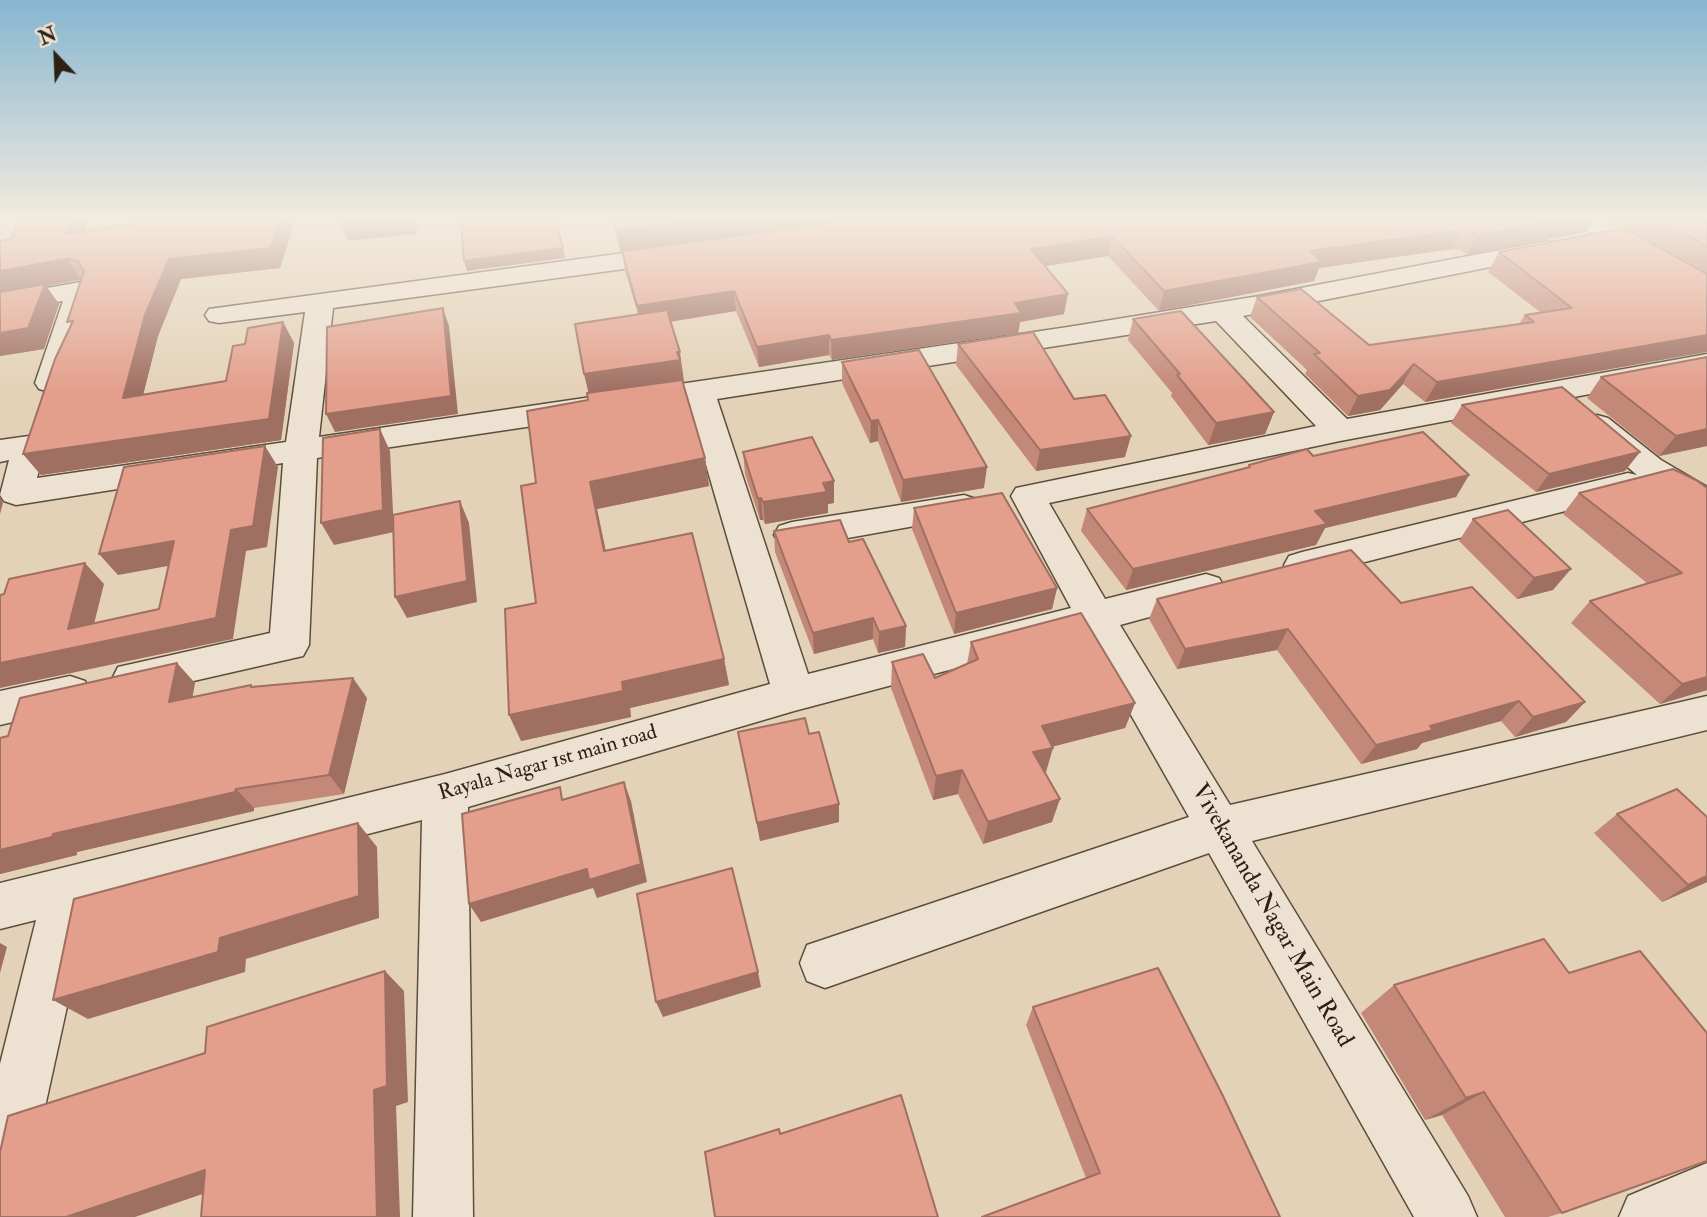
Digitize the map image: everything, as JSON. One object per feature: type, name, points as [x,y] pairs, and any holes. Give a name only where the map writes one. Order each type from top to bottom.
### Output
[{"type":"street","points":[[219,315],[501,278]]},
{"type":"street","points":[[0,304],[81,290],[27,432],[16,494],[302,449],[700,393],[1222,311],[1368,278]]},
{"type":"street","points":[[1690,278],[1707,287]]},
{"type":"street","points":[[0,708],[289,645],[302,449],[320,302]]},
{"type":"street","points":[[1222,311],[1340,431]]},
{"type":"street","points":[[747,542],[1028,496],[1340,431],[1707,363]]},
{"type":"street","points":[[1555,390],[1660,477],[1682,491],[1707,501]]},
{"type":"street","points":[[700,393],[794,694]]},
{"type":"street","name":"Rayala Nagar 1st main road","points":[[0,906],[444,794],[794,694],[1095,616],[1660,477]]},
{"type":"street","name":"Vivekananda Nagar Main Road","points":[[1028,496],[1095,616],[1447,1217]]},
{"type":"street","points":[[825,964],[1219,828],[1707,713]]},
{"type":"street","points":[[443,1217],[444,794]]},
{"type":"street","points":[[0,1180],[68,890]]},
{"type":"street","points":[[1649,1217],[1707,1192]]},
{"type":"building","points":[[82,278],[161,278],[145,315],[123,398],[226,381],[233,346],[245,344],[248,328],[283,322],[269,419],[23,454],[55,359],[73,321],[67,322]]},
{"type":"building","points":[[629,278],[1055,278],[1068,294],[1015,303],[1021,313],[831,340],[829,335],[757,347],[734,291],[637,306]]},
{"type":"building","points":[[1152,278],[1236,278],[1164,291]]},
{"type":"building","points":[[1533,278],[1707,278],[1707,335],[1437,382],[1414,364],[1390,390],[1358,396],[1314,354],[1320,353],[1257,297],[1301,289],[1369,345],[1534,322],[1525,315],[1572,308]]},
{"type":"building","points":[[45,284],[28,328],[0,333],[0,292]]},
{"type":"building","points":[[443,308],[451,396],[326,414],[327,327]]},
{"type":"building","points":[[667,310],[680,360],[584,374],[575,324]]},
{"type":"building","points":[[1181,311],[1274,412],[1216,423],[1177,375],[1180,374],[1133,319]]},
{"type":"building","points":[[1033,332],[1074,399],[1105,395],[1131,436],[1040,450],[958,344]]},
{"type":"building","points":[[919,350],[987,467],[903,480],[878,420],[871,421],[842,362]]},
{"type":"building","points":[[1707,357],[1707,429],[1676,436],[1601,377]]},
{"type":"building","points":[[682,380],[705,458],[590,482],[604,551],[692,533],[724,659],[622,682],[623,691],[509,715],[505,609],[536,603],[521,486],[536,483],[527,411],[588,400],[587,393]]},
{"type":"building","points":[[1562,387],[1640,452],[1549,474],[1462,405]]},
{"type":"building","points":[[380,429],[383,510],[321,523],[323,438]]},
{"type":"building","points":[[1423,432],[1469,475],[1315,511],[1327,524],[1133,569],[1087,509],[1250,467],[1249,465],[1307,449],[1313,456]]},
{"type":"building","points":[[812,437],[834,481],[823,483],[827,492],[763,502],[761,498],[758,499],[743,452]]},
{"type":"building","points":[[265,446],[253,526],[231,530],[216,618],[0,663],[0,595],[4,594],[9,579],[85,563],[68,629],[159,609],[174,541],[99,554],[124,467]]},
{"type":"building","points":[[1673,469],[1707,488],[1707,677],[1682,684],[1590,601],[1682,573],[1579,493]]},
{"type":"building","points":[[1002,493],[1057,588],[956,613],[914,508]]},
{"type":"building","points":[[460,501],[467,581],[395,597],[393,515]]},
{"type":"building","points":[[1508,510],[1571,569],[1534,578],[1473,519]]},
{"type":"building","points":[[840,520],[849,542],[863,539],[906,626],[879,632],[873,618],[813,633],[774,531]]},
{"type":"building","points":[[1351,550],[1401,603],[1472,587],[1585,702],[1533,717],[1519,701],[1430,726],[1433,730],[1376,745],[1288,629],[1185,649],[1157,599]]},
{"type":"building","points":[[1081,613],[1135,703],[1042,726],[1053,748],[1033,752],[1060,799],[988,822],[962,770],[936,776],[892,662],[923,654],[935,678],[978,659],[971,642]]},
{"type":"building","points":[[177,663],[169,702],[251,685],[353,678],[329,775],[236,789],[235,792],[53,834],[52,837],[0,850],[0,738],[8,736],[20,698]]},
{"type":"building","points":[[805,718],[809,734],[819,732],[839,804],[757,823],[738,732]]},
{"type":"building","points":[[624,782],[641,864],[589,880],[587,869],[469,904],[462,814],[560,787],[562,800]]},
{"type":"building","points":[[1677,789],[1707,817],[1707,876],[1688,885],[1617,814]]},
{"type":"building","points":[[358,823],[359,896],[220,938],[218,952],[53,1000],[74,899]]},
{"type":"building","points":[[732,868],[758,972],[656,1002],[637,894]]},
{"type":"building","points":[[1544,939],[1569,973],[1640,951],[1707,1033],[1707,1161],[1562,1213],[1484,1092],[1466,1098],[1394,985]]},
{"type":"building","points":[[1158,968],[1280,1217],[982,1217],[1100,1173],[1033,1007]]},
{"type":"building","points":[[385,971],[387,1086],[374,1090],[377,1217],[201,1217],[205,1170],[66,1217],[0,1217],[0,1152],[8,1116],[205,1053],[207,1027]]},
{"type":"building","points":[[901,1095],[938,1217],[715,1217],[705,1152],[779,1129],[780,1134]]}]
